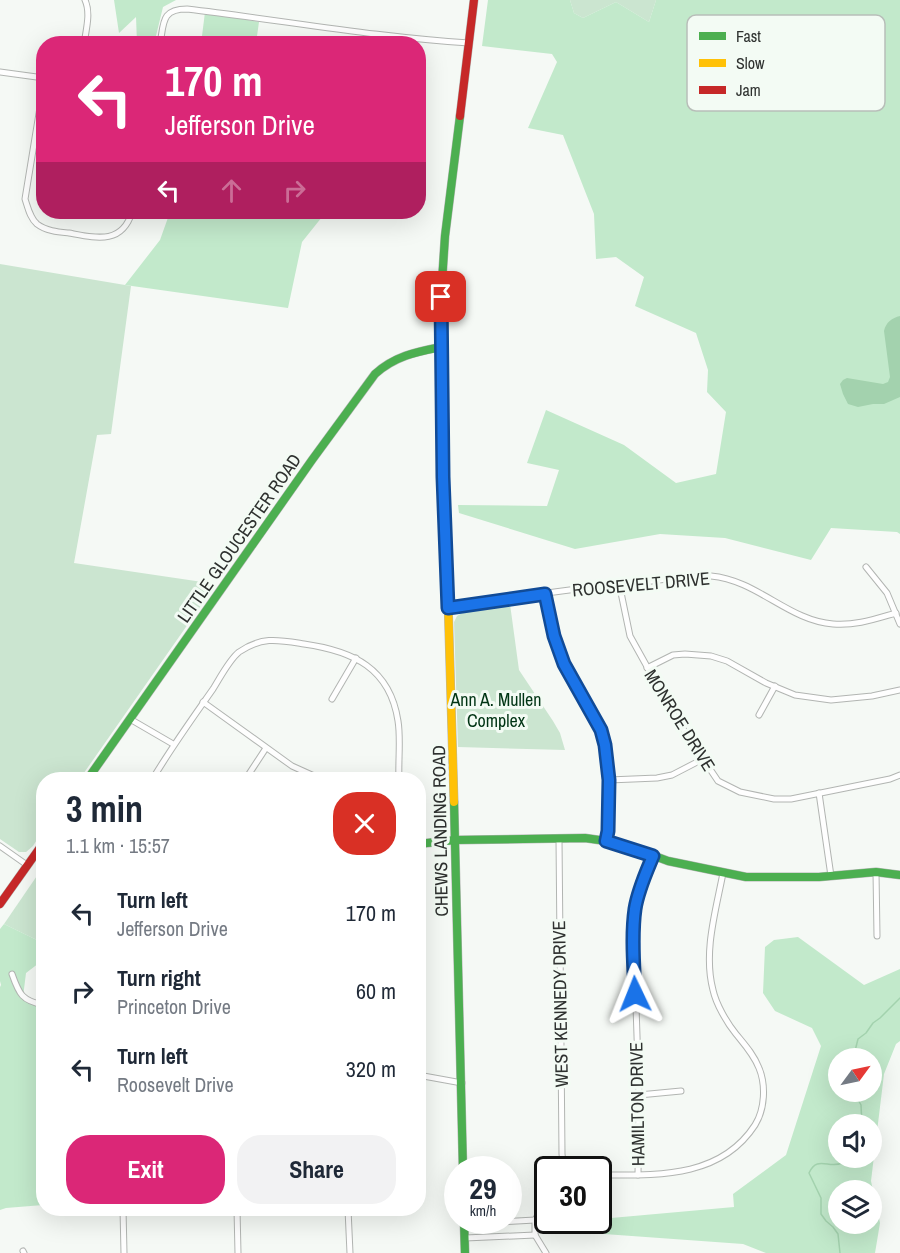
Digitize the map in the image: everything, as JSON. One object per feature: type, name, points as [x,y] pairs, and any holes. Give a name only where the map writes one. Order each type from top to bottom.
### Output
[{"type":"main road","name":"CHEWS LANDING ROAD","points":[[463,1156],[441,347],[442,267],[474,0]]},
{"type":"main road","name":"LITTLE GLOUCESTER ROAD","points":[[93,772],[310,461],[375,374],[395,358],[408,353],[441,347]]},
{"type":"main road","points":[[426,843],[455,840],[585,838],[606,841],[668,861],[746,877],[831,876],[876,872],[900,875]]},
{"type":"main road","points":[[0,904],[36,853]]},
{"type":"main road","points":[[465,1234],[465,1253]]},
{"type":"street","points":[[85,0],[88,4],[85,36]]},
{"type":"street","points":[[187,9],[188,2]]},
{"type":"street","points":[[162,36],[168,13],[173,10],[187,9],[394,36]]},
{"type":"street","points":[[426,39],[469,43]]},
{"type":"street","points":[[0,72],[36,79]]},
{"type":"street","points":[[36,130],[25,199],[30,215],[37,224],[48,230],[100,239],[121,230],[130,219]]},
{"type":"street","points":[[866,567],[887,593],[900,624]]},
{"type":"street","name":"ROOSEVELT DRIVE","points":[[448,608],[619,583],[710,576],[733,580],[786,608],[814,620],[833,624],[862,623],[896,613]]},
{"type":"street","name":"MONROE DRIVE","points":[[619,583],[630,636],[675,717],[718,781],[740,792],[774,799],[791,799],[900,775]]},
{"type":"street","points":[[545,594],[554,636],[564,664],[601,730],[605,745],[609,780],[606,841]]},
{"type":"street","points":[[157,772],[173,744],[236,654],[252,644],[267,640],[314,645],[341,652],[356,657],[372,668],[393,699],[398,722],[399,772]]},
{"type":"street","points":[[647,668],[673,655],[711,656],[727,661],[795,695],[831,700],[872,696],[900,690]]},
{"type":"street","points":[[332,699],[356,657]]},
{"type":"street","points":[[759,715],[775,687]]},
{"type":"street","points":[[203,702],[292,766],[305,772]]},
{"type":"street","points":[[130,719],[173,744]]},
{"type":"street","points":[[250,772],[266,748]]},
{"type":"street","points":[[609,780],[657,778],[672,775],[703,759]]},
{"type":"street","points":[[819,793],[831,876]]},
{"type":"street","name":"WEST KENNEDY DRIVE","points":[[559,839],[562,1156]]},
{"type":"street","points":[[0,846],[27,866]]},
{"type":"street","name":"HAMILTON DRIVE","points":[[638,1175],[639,1095],[635,910],[642,880],[653,856]]},
{"type":"street","points":[[876,872],[877,936]]},
{"type":"street","points":[[612,1175],[662,1174],[708,1165],[738,1145],[749,1135],[758,1120],[763,1106],[764,1089],[760,1070],[750,1050],[724,1016],[713,991],[709,965],[711,937],[723,873]]},
{"type":"street","points":[[12,974],[17,989],[25,999],[36,1002]]},
{"type":"street","points":[[426,1076],[462,1083]]},
{"type":"street","points":[[639,1095],[681,1091]]},
{"type":"street","points":[[123,1216],[124,1253]]},
{"type":"street","points":[[237,1216],[238,1253]]},
{"type":"street","points":[[348,1216],[350,1253]]},
{"type":"street","points":[[465,1238],[535,1235],[546,1253]]},
{"type":"green space","points":[[570,0],[656,0],[649,22],[616,2],[583,18],[574,13]]},
{"type":"green space","points":[[0,264],[131,286],[111,434],[97,435],[74,563],[216,584],[85,772],[36,772],[36,841],[33,846],[26,852],[19,852],[0,839]]},
{"type":"green space","name":"Ann A. Mullen Complex","points":[[510,604],[519,670],[560,733],[565,750],[458,747],[454,622],[457,616],[467,610]]},
{"type":"green space","points":[[36,877],[36,940],[4,924]]},
{"type":"shaded area","points":[[114,0],[176,0],[163,7],[156,36],[137,36],[136,17],[119,33]]},
{"type":"shaded area","points":[[488,0],[570,0],[574,13],[583,18],[616,2],[649,22],[656,0],[900,0],[900,534],[831,528],[811,560],[725,538],[660,534],[575,549],[459,513],[458,505],[547,506],[559,470],[527,463],[546,410],[624,445],[676,483],[716,474],[726,412],[707,392],[708,370],[696,333],[635,306],[644,277],[616,257],[596,259],[594,214],[563,135],[528,128],[557,62],[552,54],[482,46]]},
{"type":"shaded area","points":[[205,12],[259,22],[257,36],[202,36]]},
{"type":"shaded area","points":[[168,219],[320,219],[302,242],[288,308],[125,285],[160,240]]},
{"type":"shaded area","points":[[900,316],[900,397],[884,404],[858,407],[848,404],[840,384],[843,380],[847,378],[883,384],[888,382],[890,377],[884,331],[890,321]]},
{"type":"shaded area","points":[[4,924],[36,940],[36,965],[26,973],[23,997],[36,1001],[36,1206],[0,1210],[1,985],[0,929]]},
{"type":"shaded area","points":[[798,937],[864,985],[900,969],[900,1041],[896,1044],[884,1074],[882,1090],[882,1048],[828,1048],[828,1102],[881,1102],[879,1114],[828,1114],[828,1168],[873,1168],[871,1180],[828,1180],[828,1234],[878,1234],[875,1253],[766,1253],[743,1244],[604,1234],[612,1234],[612,1218],[734,1207],[733,1194],[786,1155],[821,1046],[812,1028],[775,1011],[763,993],[765,947],[774,940]]},
{"type":"waterway","points":[[856,1048],[858,1039],[900,998]]},
{"type":"waterway","points":[[859,1102],[861,1114]]},
{"type":"waterway","points":[[828,1164],[816,1165],[809,1173],[821,1198],[821,1214],[838,1234],[840,1253]]},
{"type":"traffic: fast","points":[[447,565],[443,477],[441,297],[445,236],[460,116]]},
{"type":"traffic: fast","points":[[93,772],[375,374],[398,359],[441,347]]},
{"type":"traffic: fast","points":[[454,802],[463,1156]]},
{"type":"traffic: fast","points":[[426,843],[455,840],[585,838],[606,841],[668,861],[746,877],[819,877],[876,872],[900,875]]},
{"type":"traffic: fast","points":[[464,1234],[465,1253]]},
{"type":"traffic: slow","points":[[447,565],[454,802]]},
{"type":"traffic: jam","points":[[460,116],[474,0]]},
{"type":"traffic: jam","points":[[0,904],[36,853]]},
{"type":"route","points":[[441,297],[443,477],[448,608],[545,594],[554,636],[564,664],[601,730],[605,745],[609,780],[606,841],[653,856],[642,880],[635,910],[635,994]]}]
